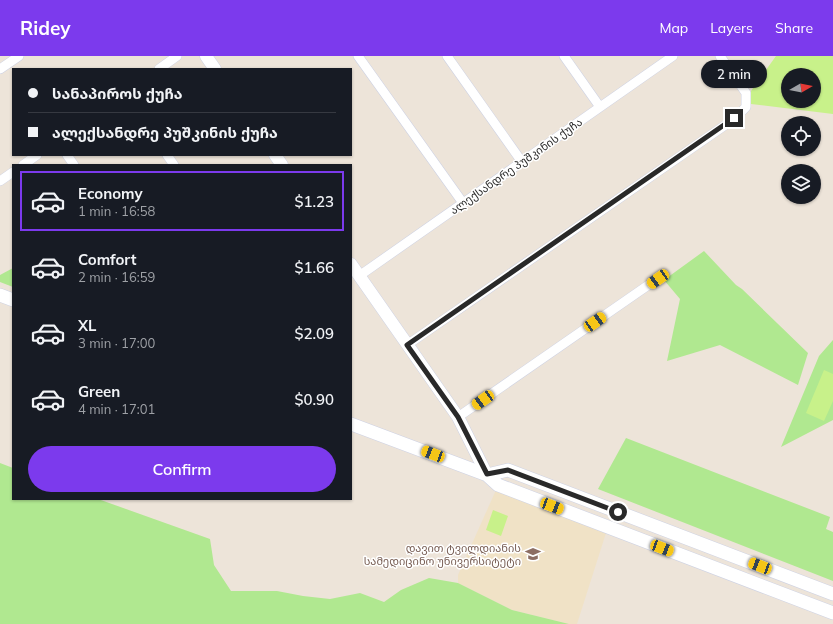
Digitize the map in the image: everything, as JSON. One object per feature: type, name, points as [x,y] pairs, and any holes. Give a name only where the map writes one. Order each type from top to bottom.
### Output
[{"type":"main road","points":[[0,295],[12,300]]},
{"type":"main road","points":[[352,424],[487,474],[498,485],[833,613]]},
{"type":"main road","points":[[487,474],[508,470],[833,594]]},
{"type":"street","points":[[0,69],[19,56]]},
{"type":"street","points":[[161,68],[177,56]]},
{"type":"street","points":[[206,56],[214,68]]},
{"type":"street","points":[[358,56],[463,203]]},
{"type":"street","points":[[448,56],[522,162]]},
{"type":"street","points":[[564,56],[600,107]]},
{"type":"street","name":"ალექსანდრე პუშკინის ქუჩა","points":[[359,276],[673,56]]},
{"type":"street","points":[[407,345],[734,118],[746,106],[746,93],[720,56]]},
{"type":"street","points":[[24,164],[36,156]]},
{"type":"street","points":[[0,181],[12,173]]},
{"type":"street","points":[[352,266],[458,417],[487,474]]},
{"type":"street","points":[[458,417],[658,279]]},
{"type":"shaded area","name":"დავით ტვილდიანის სამედიცინო უნივერსიტეტი","points":[[496,490],[606,533],[577,624],[569,624],[512,610],[458,583],[458,575]]},
{"type":"green space","points":[[776,56],[833,56],[833,114],[784,108],[821,108],[821,68],[781,68],[781,108],[751,104],[751,91]]},
{"type":"green space","points":[[704,251],[736,285],[742,289],[808,353],[798,385],[720,345],[667,361],[680,299],[664,280]]},
{"type":"green space","points":[[12,269],[12,287],[0,282],[0,275]]},
{"type":"green space","points":[[833,340],[833,420],[781,447],[819,356]]},
{"type":"green space","points":[[824,370],[833,374],[833,401],[824,421],[806,413]]},
{"type":"green space","points":[[626,438],[830,517],[826,529],[833,532],[833,581],[598,489]]},
{"type":"green space","points":[[0,463],[12,468],[12,500],[101,500],[210,539],[214,565],[231,591],[277,591],[330,599],[360,593],[384,602],[401,590],[429,578],[458,583],[512,610],[569,624],[0,624]]},
{"type":"green space","points":[[493,510],[508,516],[501,536],[486,530]]},
{"type":"place","name":"დავით ტვილდიანის სამედიცინო უნივერსიტეტი","points":[[533,554]]},
{"type":"route","points":[[618,512],[508,470],[487,474],[458,417],[407,345],[734,118]]}]
